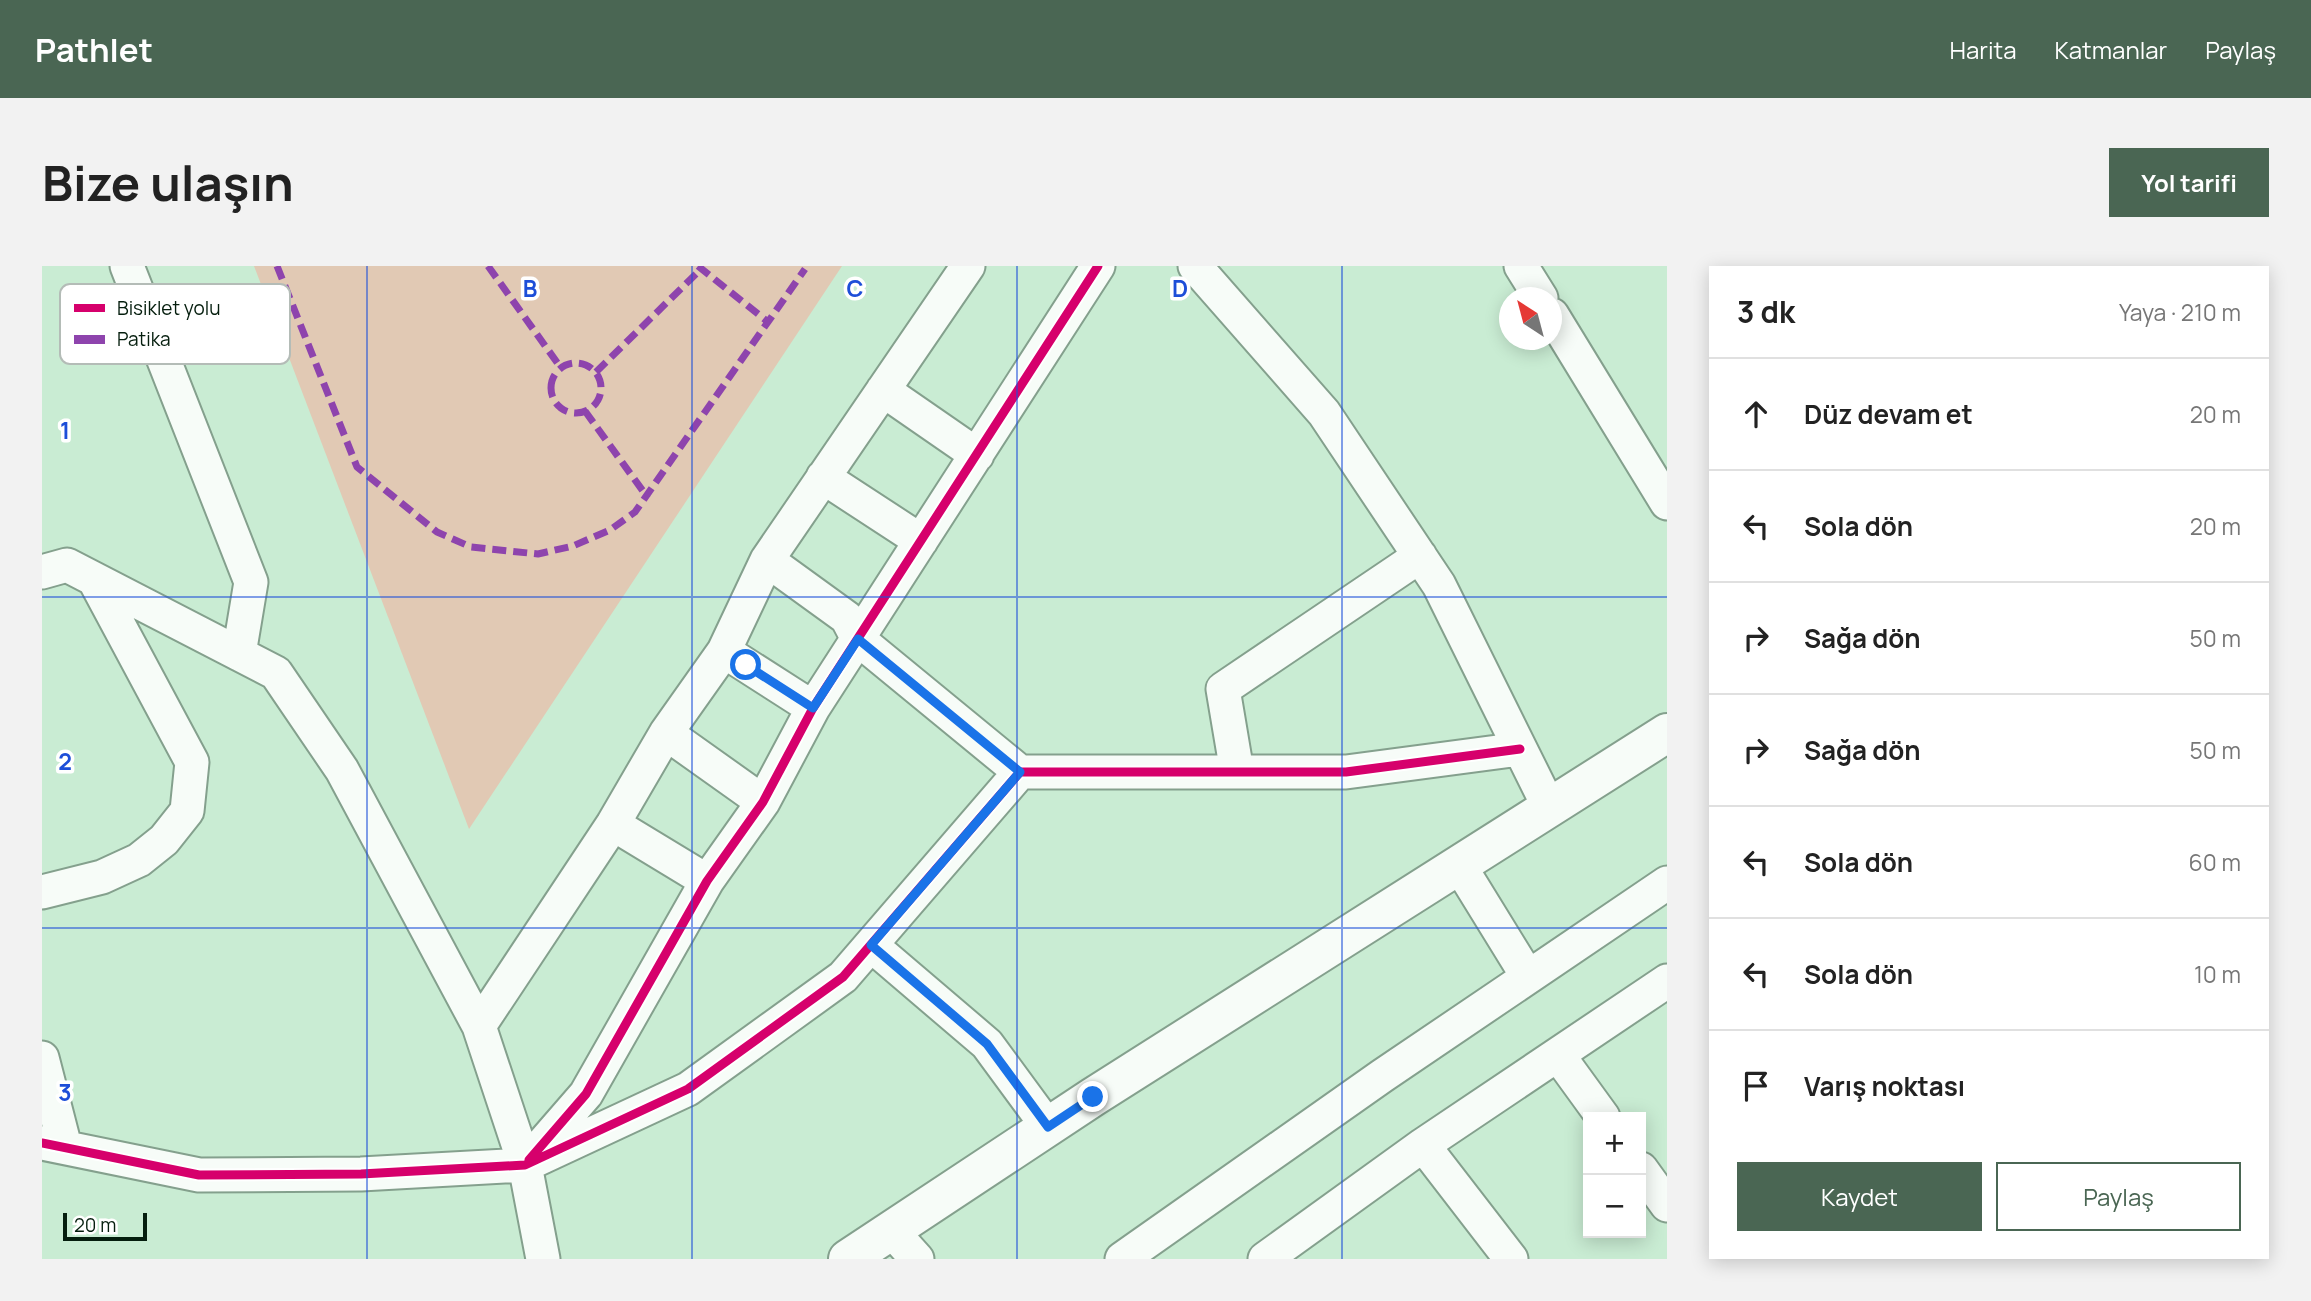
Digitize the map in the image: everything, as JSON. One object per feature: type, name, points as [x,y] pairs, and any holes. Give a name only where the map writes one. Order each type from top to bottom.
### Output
[{"type":"main road","points":[[848,1259],[1048,1127],[1667,733]]},
{"type":"street","points":[[127,266],[134,284]]},
{"type":"street","points":[[479,1026],[613,824],[666,733],[724,651],[767,560],[968,266]]},
{"type":"street","points":[[525,1165],[586,1094],[707,881],[763,802],[813,708],[1098,266]]},
{"type":"street","points":[[1195,266],[1324,413],[1439,584],[1549,807]]},
{"type":"street","points":[[1521,266],[1534,287]]},
{"type":"street","points":[[1562,331],[1667,503]]},
{"type":"street","points":[[165,364],[251,582],[239,654]]},
{"type":"street","points":[[883,390],[977,455]]},
{"type":"street","points":[[823,477],[922,541]]},
{"type":"street","points":[[1237,772],[1223,690],[1420,556]]},
{"type":"street","points":[[767,560],[847,618],[858,639],[1020,772],[1346,772],[1520,749]]},
{"type":"street","points":[[42,572],[67,565],[276,673],[342,770],[479,1026],[525,1165],[543,1259]]},
{"type":"street","points":[[42,892],[102,877],[139,860],[164,840],[187,811],[192,762],[94,579]]},
{"type":"street","points":[[724,651],[813,708]]},
{"type":"street","points":[[666,733],[763,802]]},
{"type":"street","points":[[42,1058],[54,1145],[199,1175],[361,1174],[525,1165],[688,1089],[843,977],[1020,772]]},
{"type":"street","points":[[613,824],[707,881]]},
{"type":"street","points":[[1458,864],[1528,977]]},
{"type":"street","points":[[1122,1259],[1667,883]]},
{"type":"street","points":[[871,945],[987,1044],[1048,1127]]},
{"type":"street","points":[[1265,1259],[1423,1145],[1667,981]]},
{"type":"street","points":[[1558,1055],[1599,1112]]},
{"type":"street","points":[[1423,1145],[1511,1259]]},
{"type":"street","points":[[1646,1175],[1667,1205]]},
{"type":"street","points":[[891,1230],[917,1259]]},
{"type":"shaded area","points":[[254,266],[842,266],[469,829],[290,360],[290,284],[261,284]]},
{"type":"marked path","points":[[277,266],[284,284]]},
{"type":"marked path","points":[[488,266],[561,368]]},
{"type":"marked path","points":[[698,266],[768,322]]},
{"type":"marked path","points":[[596,372],[701,269]]},
{"type":"marked path","points":[[290,299],[357,467],[437,532],[471,547],[538,554],[573,546],[610,530],[635,512],[805,269]]},
{"type":"marked path","points":[[576,363],[593,371],[601,388],[593,405],[576,413],[559,405],[551,388],[559,371],[576,363]]},
{"type":"marked path","points":[[585,411],[648,498]]},
{"type":"cycle path","points":[[529,1160],[586,1094],[707,881],[763,802],[813,708],[1098,266]]},
{"type":"cycle path","points":[[42,1143],[199,1175],[361,1174],[525,1165],[688,1089],[843,977],[1020,772],[1346,772],[1520,749]]},
{"type":"route","points":[[746,665],[813,708],[858,639],[1020,772],[871,945],[987,1044],[1048,1127],[1093,1097]]}]
